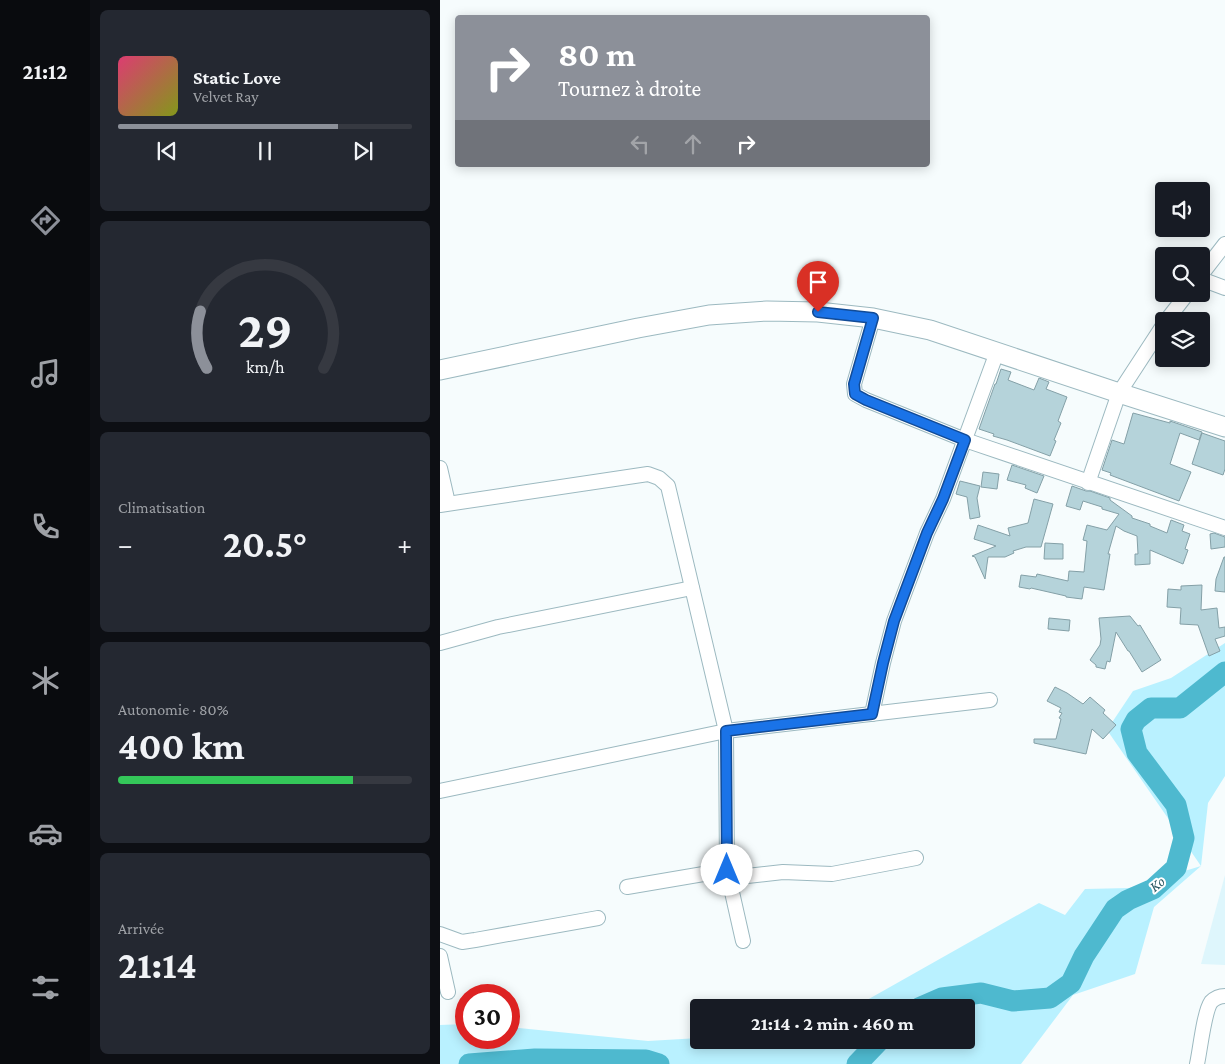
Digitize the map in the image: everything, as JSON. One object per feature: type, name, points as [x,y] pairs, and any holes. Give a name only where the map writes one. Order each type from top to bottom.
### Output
[{"type":"main road","points":[[440,370],[709,315],[767,311],[818,312],[873,318],[930,330],[1225,427]]},
{"type":"street","points":[[1210,263],[1225,244]]},
{"type":"street","points":[[1210,282],[1225,288]]},
{"type":"street","points":[[1173,312],[1181,302]]},
{"type":"street","points":[[873,318],[854,384],[855,394],[965,440],[1225,528]]},
{"type":"street","points":[[1088,483],[1119,393],[1155,338]]},
{"type":"street","points":[[872,714],[894,621],[927,533],[943,499],[998,352]]},
{"type":"street","points":[[440,468],[444,504],[648,474],[659,478],[668,486],[726,731],[728,874],[743,941]]},
{"type":"street","points":[[440,643],[498,627],[692,588]]},
{"type":"street","points":[[440,791],[726,731],[990,700]]},
{"type":"street","points":[[626,887],[728,874],[783,872],[832,874],[916,858]]},
{"type":"street","points":[[440,934],[462,942],[598,918]]},
{"type":"street","points":[[440,956],[448,992]]},
{"type":"street","points":[[1197,1064],[1207,1012],[1212,1002],[1221,996],[1225,996]]},
{"type":"shaded area","points":[[1225,643],[1225,776],[1208,803],[1201,866],[1107,730],[1133,691],[1171,678]]},
{"type":"shaded area","points":[[1201,866],[1154,907],[1135,974],[1073,995],[1021,1064],[440,1064],[440,1025],[455,1024],[455,1049],[520,1049],[520,1028],[648,1041],[690,1039],[690,1049],[975,1049],[975,999],[869,999],[1039,903],[1065,915],[1085,889],[1129,888]]},
{"type":"shaded area","points":[[1225,875],[1225,965],[1201,964]]},
{"type":"building","points":[[1001,369],[1011,372],[1008,380],[1034,390],[1039,378],[1049,382],[1046,389],[1067,397],[1058,421],[1061,423],[1050,456],[993,436],[994,434],[979,429]]},
{"type":"building","points":[[1133,413],[1170,423],[1170,421],[1202,432],[1199,440],[1180,433],[1170,464],[1191,472],[1179,501],[1110,475],[1111,473],[1102,470],[1112,440],[1124,444]]},
{"type":"building","points":[[1202,433],[1225,441],[1225,469],[1223,475],[1192,464]]},
{"type":"building","points":[[1012,465],[1044,476],[1037,493],[1025,488],[1026,485],[1007,480]]},
{"type":"building","points":[[983,472],[999,474],[997,489],[981,487]]},
{"type":"building","points":[[960,481],[980,486],[977,498],[980,517],[970,519],[967,497],[956,494]]},
{"type":"building","points":[[1072,486],[1110,498],[1132,518],[1150,524],[1150,526],[1167,533],[1171,520],[1184,525],[1182,531],[1190,534],[1185,549],[1188,550],[1183,564],[1150,550],[1150,564],[1135,565],[1135,554],[1138,554],[1137,536],[1116,526],[1108,554],[1110,554],[1104,590],[1084,587],[1082,599],[1019,587],[1021,575],[1036,577],[1037,574],[1068,581],[1069,571],[1084,572],[1087,541],[1083,540],[1087,525],[1107,530],[1119,514],[1083,501],[1080,510],[1066,506]]},
{"type":"building","points":[[1034,499],[1053,504],[1041,547],[1026,547],[1013,551],[1014,553],[1005,557],[988,557],[985,579],[975,557],[972,556],[996,546],[974,539],[978,525],[1010,536],[1008,528],[1028,523]]},
{"type":"building","points":[[1214,533],[1225,537],[1225,547],[1211,549],[1210,534]]},
{"type":"building","points":[[1045,543],[1063,544],[1063,559],[1044,559]]},
{"type":"building","points":[[1224,557],[1225,592],[1215,591],[1216,579]]},
{"type":"building","points":[[1202,585],[1201,610],[1217,608],[1219,628],[1225,627],[1225,636],[1215,639],[1220,651],[1209,656],[1198,625],[1180,624],[1181,608],[1167,607],[1168,589],[1181,590],[1181,586]]},
{"type":"building","points":[[1130,616],[1138,626],[1140,625],[1161,660],[1142,672],[1116,632],[1110,662],[1107,661],[1105,669],[1096,667],[1090,660],[1100,645],[1099,618]]},
{"type":"building","points":[[1049,618],[1070,620],[1069,631],[1048,629]]},
{"type":"building","points":[[1055,687],[1083,704],[1090,697],[1105,710],[1103,713],[1116,725],[1103,739],[1092,729],[1086,754],[1034,743],[1034,739],[1056,739],[1061,719],[1059,718],[1062,713],[1059,712],[1061,708],[1047,701]]},
{"type":"waterway","name":"Ko","points":[[940,999],[981,993],[1013,1001],[1050,998],[1071,983],[1084,956],[1115,909],[1128,900],[1153,889],[1176,868],[1184,838],[1176,805],[1137,753],[1131,729],[1136,720],[1151,708],[1180,708],[1225,672]]},
{"type":"waterway","name":"Ko","points":[[857,1064],[871,1049]]},
{"type":"waterway","name":"Ko","points":[[469,1064],[535,1059],[646,1060],[659,1064]]},
{"type":"route","points":[[727,870],[726,731],[872,714],[894,621],[910,576],[943,499],[965,440],[855,394],[854,384],[873,318],[818,312]]}]
